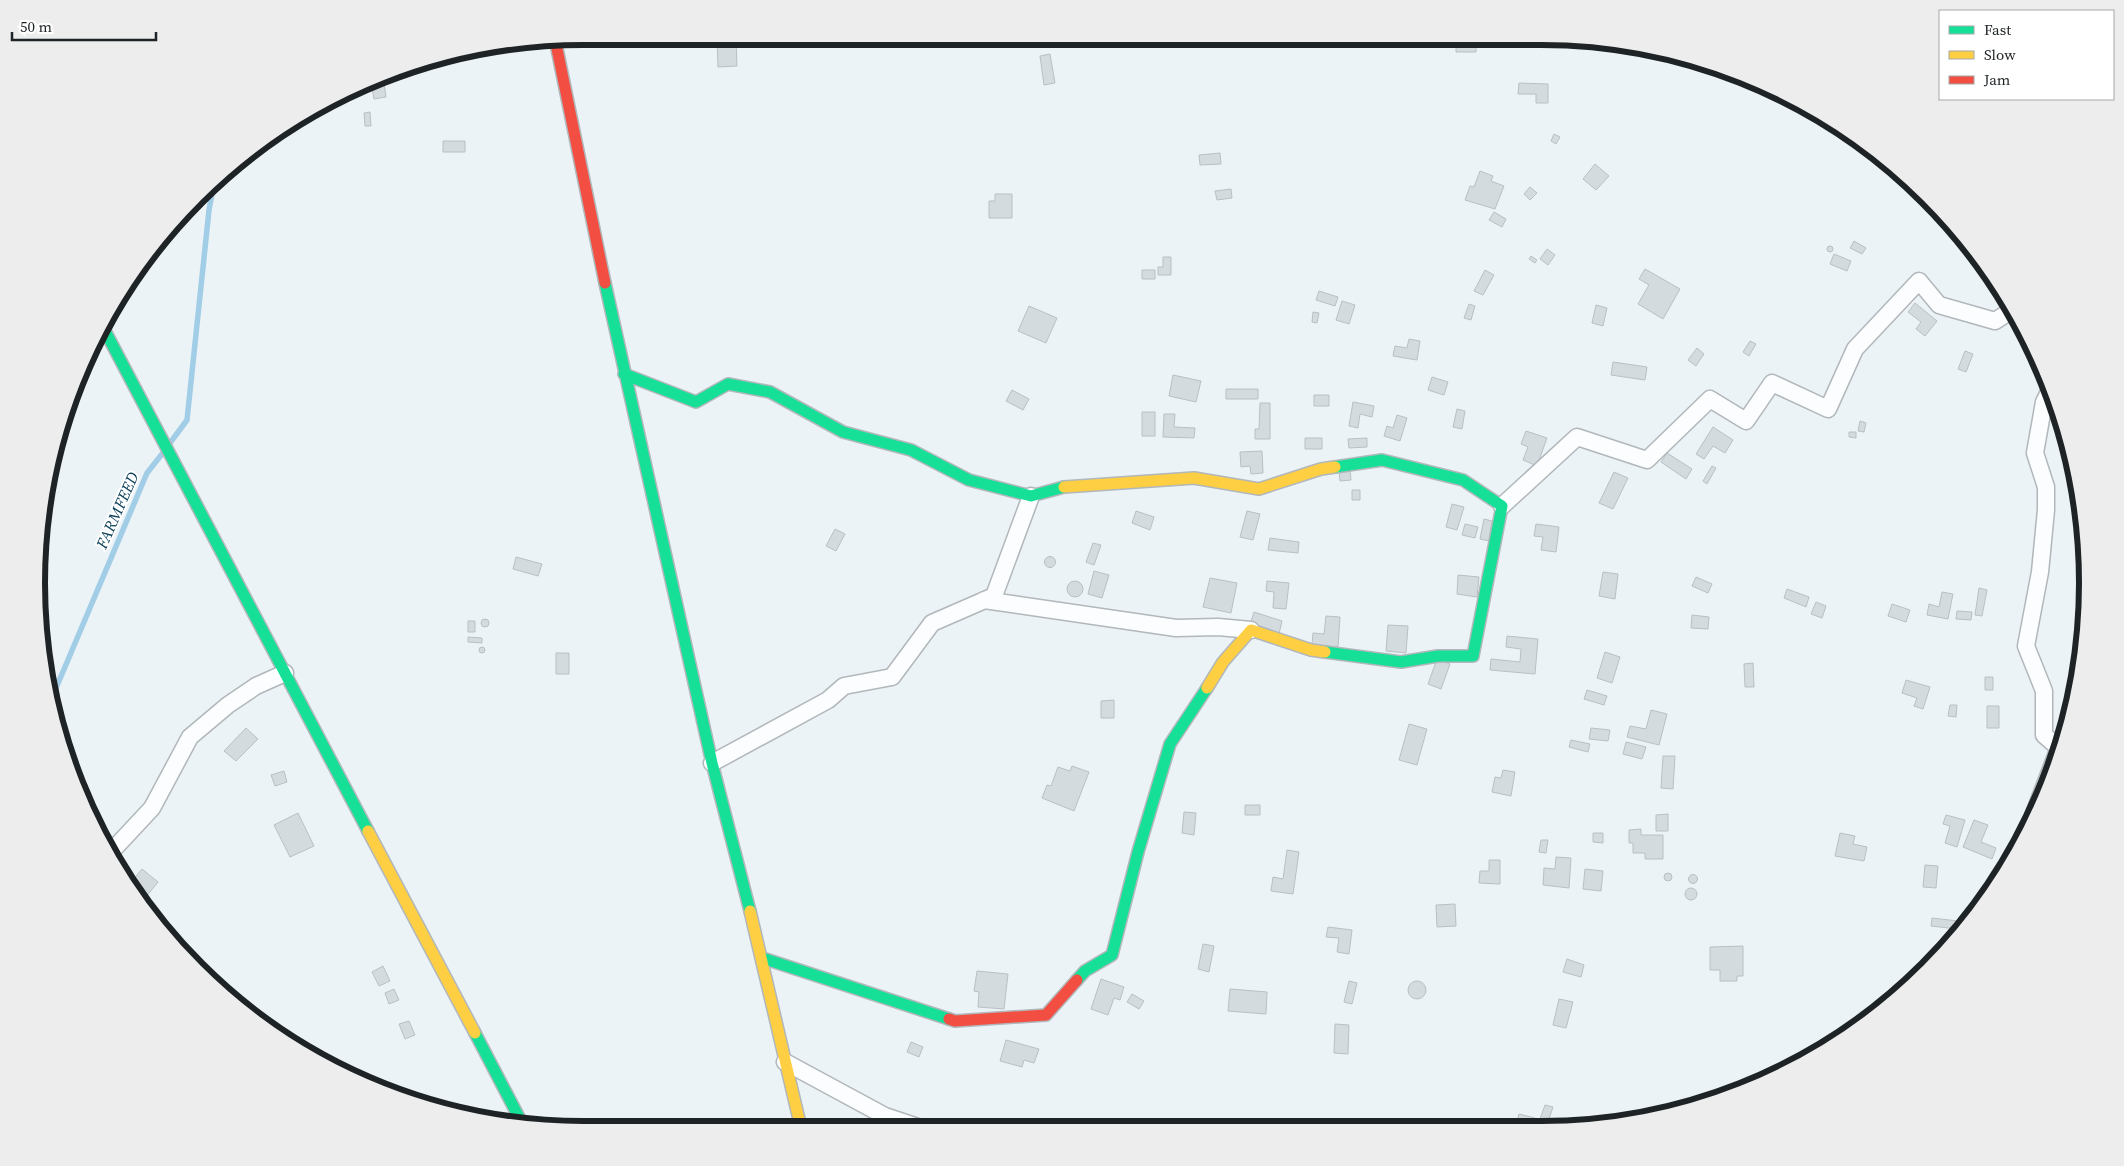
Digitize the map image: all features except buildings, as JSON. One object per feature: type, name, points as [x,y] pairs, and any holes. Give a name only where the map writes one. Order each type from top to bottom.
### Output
[{"type":"main road","points":[[556,46],[624,374],[712,763],[762,958],[799,1121]]},
{"type":"main road","points":[[107,333],[518,1117]]},
{"type":"main road","points":[[624,374],[696,402],[728,384],[770,392],[842,432],[911,450],[969,480],[1031,496],[1060,487],[1194,478],[1259,489],[1321,469],[1382,460],[1463,480],[1502,506],[1472,656],[1438,656],[1400,662],[1311,650],[1251,630],[1223,662],[1170,744],[1138,852],[1112,955],[1085,971],[1046,1015],[955,1021],[762,958]]},
{"type":"street","points":[[1502,506],[1577,437],[1647,460],[1710,399],[1746,421],[1772,383],[1828,409],[1854,349],[1919,281],[1939,305],[1995,321],[2007,313]]},
{"type":"street","points":[[2046,398],[2035,453],[2046,487],[2046,510],[2040,572],[2026,646],[2044,692],[2044,735],[2054,744]]},
{"type":"street","points":[[712,763],[828,700],[844,686],[892,677],[932,623],[994,596],[1031,496]]},
{"type":"street","points":[[984,600],[1176,628],[1218,627],[1251,630]]},
{"type":"street","points":[[114,847],[152,808],[190,737],[228,705],[256,686],[284,673]]},
{"type":"street","points":[[785,1062],[885,1116],[900,1121]]},
{"type":"waterway","name":"FARMFEED","points":[[170,443],[187,420],[212,194]]},
{"type":"waterway","name":"FARMFEED","points":[[55,690],[147,473],[162,454]]},
{"type":"traffic: fast","points":[[605,283],[712,763],[750,911]]},
{"type":"traffic: fast","points":[[106,333],[368,831]]},
{"type":"traffic: fast","points":[[624,374],[696,402],[728,384],[770,392],[843,432],[911,450],[969,480],[1031,496],[1064,487]]},
{"type":"traffic: fast","points":[[1325,652],[1401,662],[1438,656],[1473,656],[1502,506],[1463,480],[1382,460],[1335,467]]},
{"type":"traffic: fast","points":[[1077,980],[1085,971],[1112,955],[1138,852],[1170,744],[1207,688]]},
{"type":"traffic: fast","points":[[762,958],[949,1019]]},
{"type":"traffic: fast","points":[[475,1033],[519,1117]]},
{"type":"traffic: slow","points":[[1064,487],[1194,478],[1259,489],[1321,469],[1335,467]]},
{"type":"traffic: slow","points":[[1207,688],[1223,662],[1251,630],[1311,650],[1325,652]]},
{"type":"traffic: slow","points":[[368,831],[475,1033]]},
{"type":"traffic: slow","points":[[750,911],[799,1121]]},
{"type":"traffic: jam","points":[[556,46],[605,283]]},
{"type":"traffic: jam","points":[[949,1019],[955,1021],[1046,1015],[1077,980]]}]
